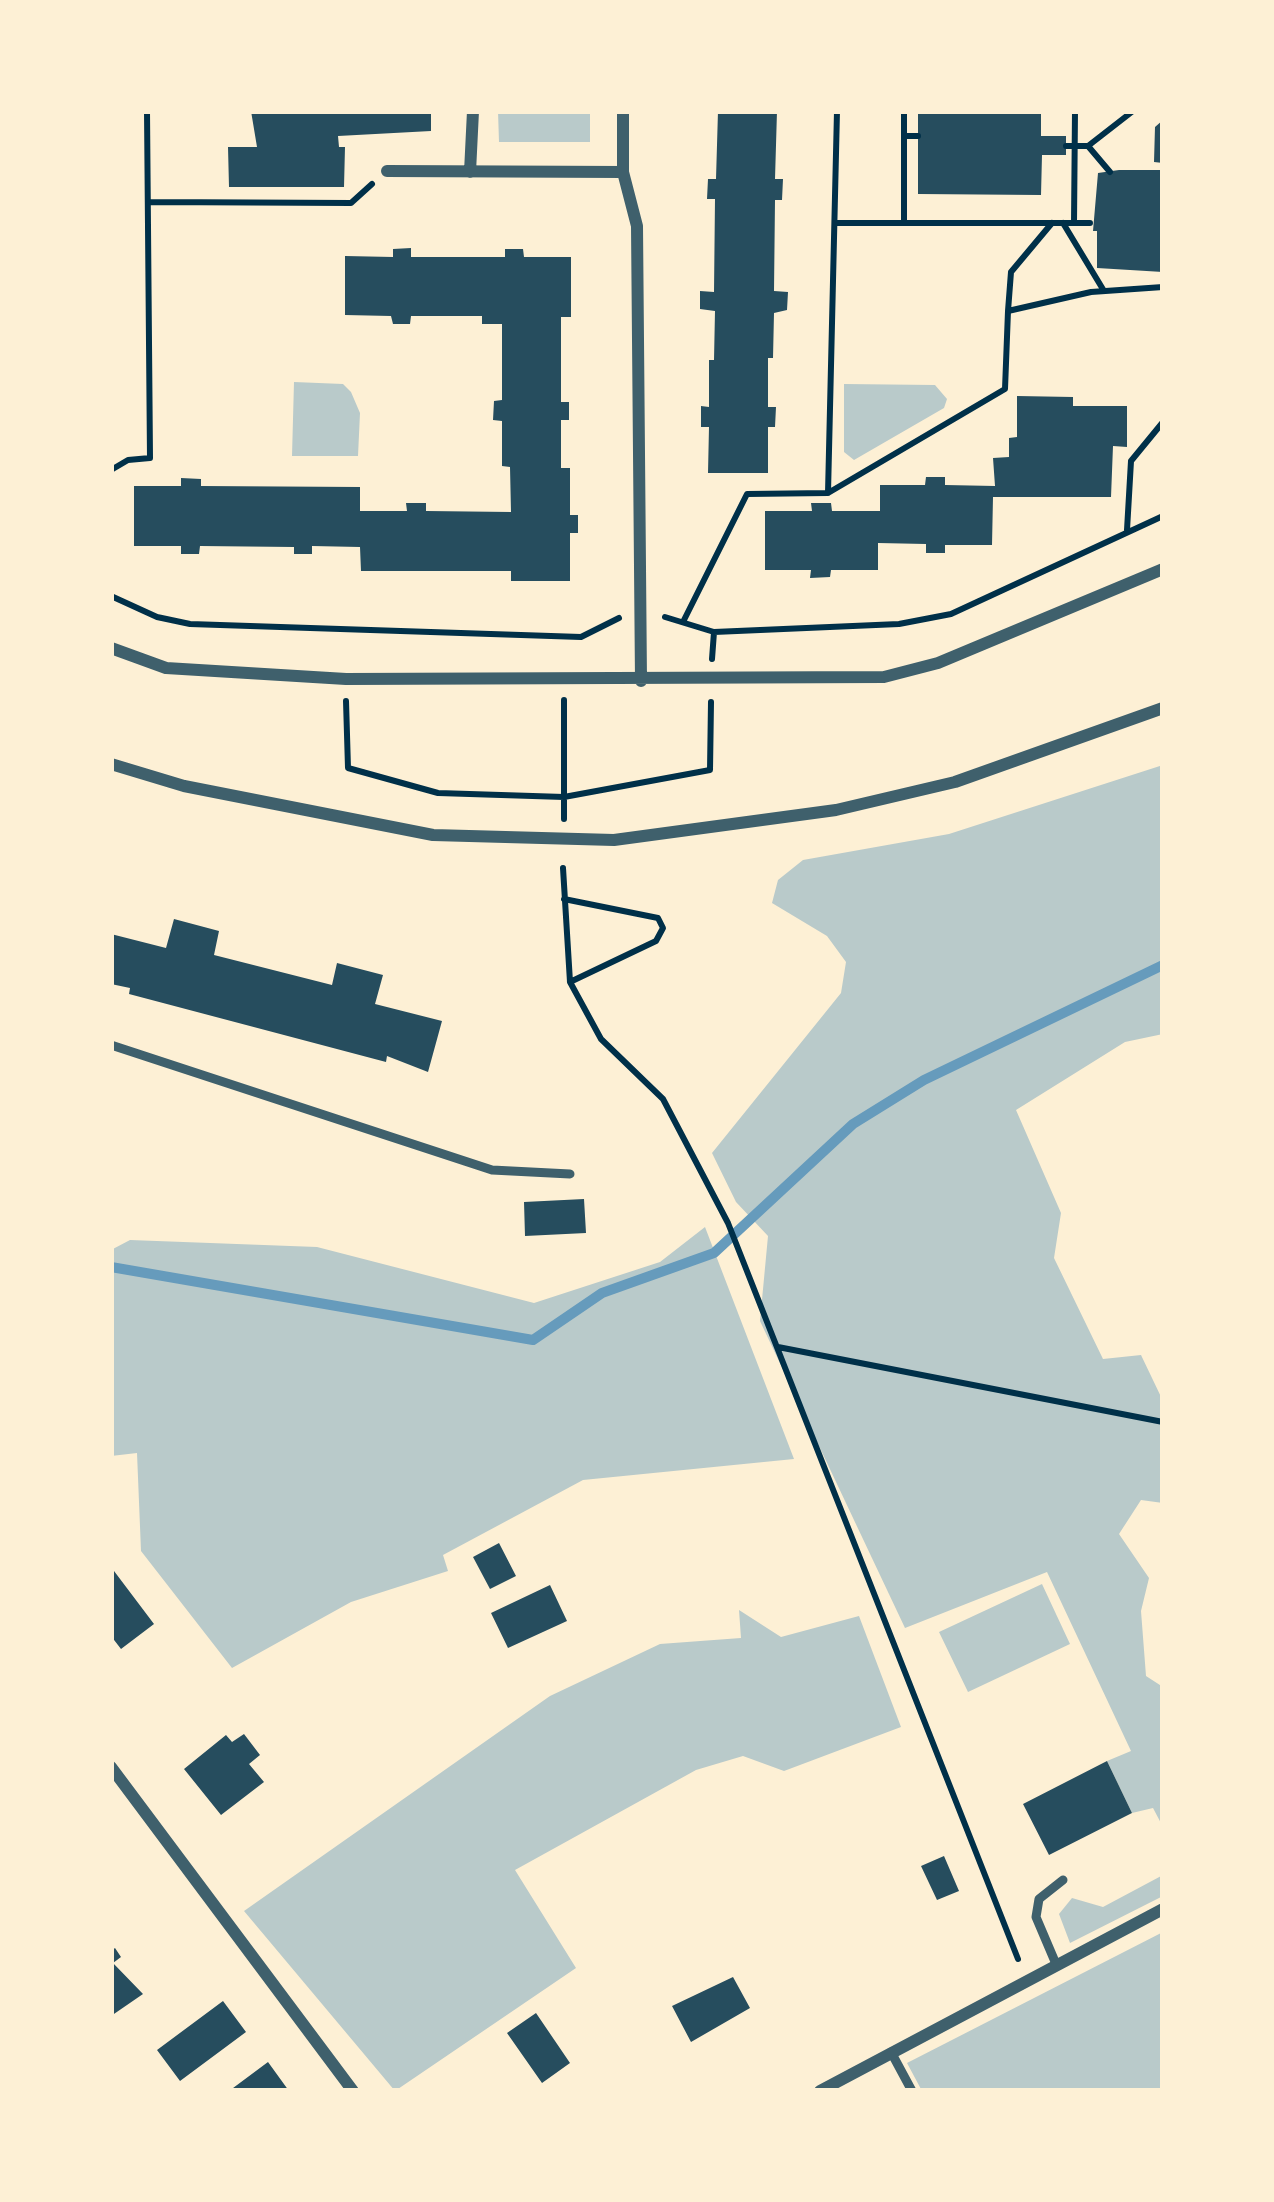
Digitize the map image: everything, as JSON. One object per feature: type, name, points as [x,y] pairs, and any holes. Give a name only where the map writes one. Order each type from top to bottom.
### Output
[{"type":"street","points":[[470,172],[473,111]]},
{"type":"street","points":[[623,111],[622,172],[638,226],[640,681]]},
{"type":"street","points":[[387,171],[622,172]]},
{"type":"street","points":[[111,648],[166,668],[346,679],[846,680],[913,671],[1163,569]]},
{"type":"street","points":[[111,764],[184,786],[433,835],[614,840],[738,826],[915,791],[1116,728],[1163,707]]},
{"type":"street","points":[[111,1767],[353,2091]]},
{"type":"street","points":[[820,2091],[1163,1909]]},
{"type":"lane","points":[[111,1045],[492,1170],[570,1174]]},
{"type":"lane","points":[[1056,1964],[1036,1917],[1039,1899],[1063,1880]]},
{"type":"lane","points":[[891,2052],[911,2091]]},
{"type":"path","points":[[111,470],[128,460],[150,458],[147,111]]},
{"type":"path","points":[[828,493],[837,111]]},
{"type":"path","points":[[904,111],[904,224]]},
{"type":"path","points":[[1074,223],[1071,146],[1076,111]]},
{"type":"path","points":[[1071,146],[1088,146],[1132,111]]},
{"type":"path","points":[[904,136],[918,136]]},
{"type":"path","points":[[1088,146],[1110,172]]},
{"type":"path","points":[[149,202],[351,203],[387,171]]},
{"type":"path","points":[[836,223],[1090,223]]},
{"type":"path","points":[[683,622],[747,494],[828,493],[1005,389],[1011,272],[1052,223]]},
{"type":"path","points":[[1063,224],[1104,292]]},
{"type":"path","points":[[1008,311],[1104,292],[1163,287]]},
{"type":"path","points":[[1127,530],[1131,461],[1163,422]]},
{"type":"path","points":[[346,679],[348,768],[438,793],[564,797],[710,770],[714,632]]},
{"type":"path","points":[[564,637],[564,823]]},
{"type":"path","points":[[563,868],[570,982],[602,1039],[663,1099],[728,1223],[1026,1979]]},
{"type":"path","points":[[564,899],[658,918],[663,928],[656,941],[570,982]]},
{"type":"path","points":[[776,1346],[1163,1422]]},
{"type":"shaded area","points":[[498,111],[590,111],[590,142],[499,142]]},
{"type":"shaded area","points":[[294,382],[343,384],[351,392],[360,413],[358,456],[292,456]]},
{"type":"shaded area","points":[[844,384],[935,385],[947,399],[944,408],[854,460],[844,452]]},
{"type":"shaded area","points":[[1163,765],[1163,1034],[1125,1042],[1016,1110],[1061,1213],[1054,1258],[1103,1359],[1141,1355],[1163,1401],[1163,1503],[1141,1500],[1119,1534],[1149,1578],[1141,1611],[1146,1676],[1163,1687],[1163,1827],[1153,1808],[1132,1813],[1107,1761],[1131,1751],[1047,1572],[905,1628],[760,1321],[768,1236],[736,1202],[712,1153],[841,993],[846,962],[827,936],[772,903],[778,880],[803,860],[949,834]]},
{"type":"shaded area","points":[[705,1227],[794,1459],[583,1480],[443,1555],[448,1571],[351,1602],[232,1668],[141,1551],[137,1453],[111,1456],[111,1250],[130,1240],[317,1247],[534,1303],[660,1262]]},
{"type":"shaded area","points":[[1042,1584],[1070,1644],[968,1692],[939,1632]]},
{"type":"shaded area","points":[[739,1610],[781,1637],[859,1616],[901,1727],[784,1771],[743,1756],[696,1770],[515,1870],[576,1968],[395,2091],[244,1911],[550,1696],[660,1644],[741,1638]]},
{"type":"shaded area","points":[[1163,1875],[1163,1896],[1070,1943],[1059,1914],[1072,1898],[1103,1907]]},
{"type":"shaded area","points":[[1163,1932],[1163,2091],[922,2091],[907,2063]]},
{"type":"building","points":[[251,111],[431,111],[431,131],[338,136],[339,147],[345,147],[344,187],[229,187],[228,147],[257,147]]},
{"type":"building","points":[[718,111],[777,111],[775,179],[783,179],[782,200],[775,200],[774,291],[788,292],[787,310],[774,313],[773,358],[768,358],[768,407],[776,407],[775,427],[768,427],[768,473],[708,473],[709,427],[701,427],[701,406],[709,407],[709,360],[714,360],[715,311],[700,309],[700,291],[714,292],[715,199],[707,199],[708,179],[716,179]]},
{"type":"building","points":[[918,111],[1041,111],[1041,136],[1066,136],[1066,155],[1042,155],[1041,195],[918,194]]},
{"type":"building","points":[[1163,120],[1163,163],[1154,162],[1155,127]]},
{"type":"building","points":[[1163,170],[1163,272],[1097,268],[1097,231],[1093,231],[1098,173]]},
{"type":"building","points":[[411,248],[411,257],[505,257],[505,249],[523,249],[524,257],[571,257],[571,317],[561,317],[561,402],[569,402],[569,420],[561,420],[561,468],[570,468],[570,515],[578,515],[578,533],[570,533],[570,581],[511,581],[511,571],[361,571],[360,547],[312,546],[312,554],[294,554],[294,547],[200,546],[199,554],[181,554],[181,546],[134,546],[134,486],[181,486],[181,478],[201,479],[201,486],[360,487],[360,511],[407,511],[406,503],[426,503],[426,511],[511,512],[510,467],[502,466],[502,421],[493,420],[494,401],[502,400],[502,324],[482,324],[482,316],[411,316],[410,324],[393,324],[391,316],[345,315],[345,256],[393,257],[393,249]]},
{"type":"building","points":[[1017,396],[1073,397],[1073,406],[1127,406],[1127,447],[1113,446],[1111,497],[993,497],[992,545],[945,545],[945,553],[926,553],[926,544],[878,543],[878,570],[831,570],[830,577],[810,578],[811,570],[765,570],[765,511],[812,511],[811,503],[831,503],[832,511],[880,511],[880,485],[925,485],[926,477],[945,477],[945,485],[995,486],[993,458],[1009,457],[1009,438],[1017,437]]},
{"type":"building","points":[[174,919],[219,931],[214,955],[332,985],[337,963],[383,975],[375,1004],[442,1021],[428,1072],[387,1056],[386,1062],[129,994],[130,988],[111,984],[111,934],[166,948]]},
{"type":"building","points":[[584,1199],[586,1233],[525,1236],[524,1202]]},
{"type":"building","points":[[499,1543],[516,1576],[490,1589],[473,1557]]},
{"type":"building","points":[[111,1567],[154,1624],[121,1649],[111,1636]]},
{"type":"building","points":[[550,1585],[567,1621],[508,1648],[491,1613]]},
{"type":"building","points":[[244,1734],[260,1755],[249,1764],[264,1782],[221,1815],[184,1769],[226,1735],[232,1742]]},
{"type":"building","points":[[1107,1761],[1132,1813],[1049,1855],[1023,1804]]},
{"type":"building","points":[[944,1856],[959,1891],[937,1900],[921,1866]]},
{"type":"building","points":[[115,1948],[121,1957],[113,1963],[143,1994],[111,2016],[111,1951]]},
{"type":"building","points":[[733,1977],[750,2008],[691,2042],[672,2006]]},
{"type":"building","points":[[223,2001],[246,2032],[180,2081],[157,2050]]},
{"type":"building","points":[[536,2013],[570,2063],[542,2083],[507,2033]]},
{"type":"building","points":[[268,2062],[289,2091],[229,2091]]},
{"type":"waterway","points":[[111,1267],[533,1340],[602,1293],[714,1253],[853,1124],[924,1080],[1163,965]]}]
